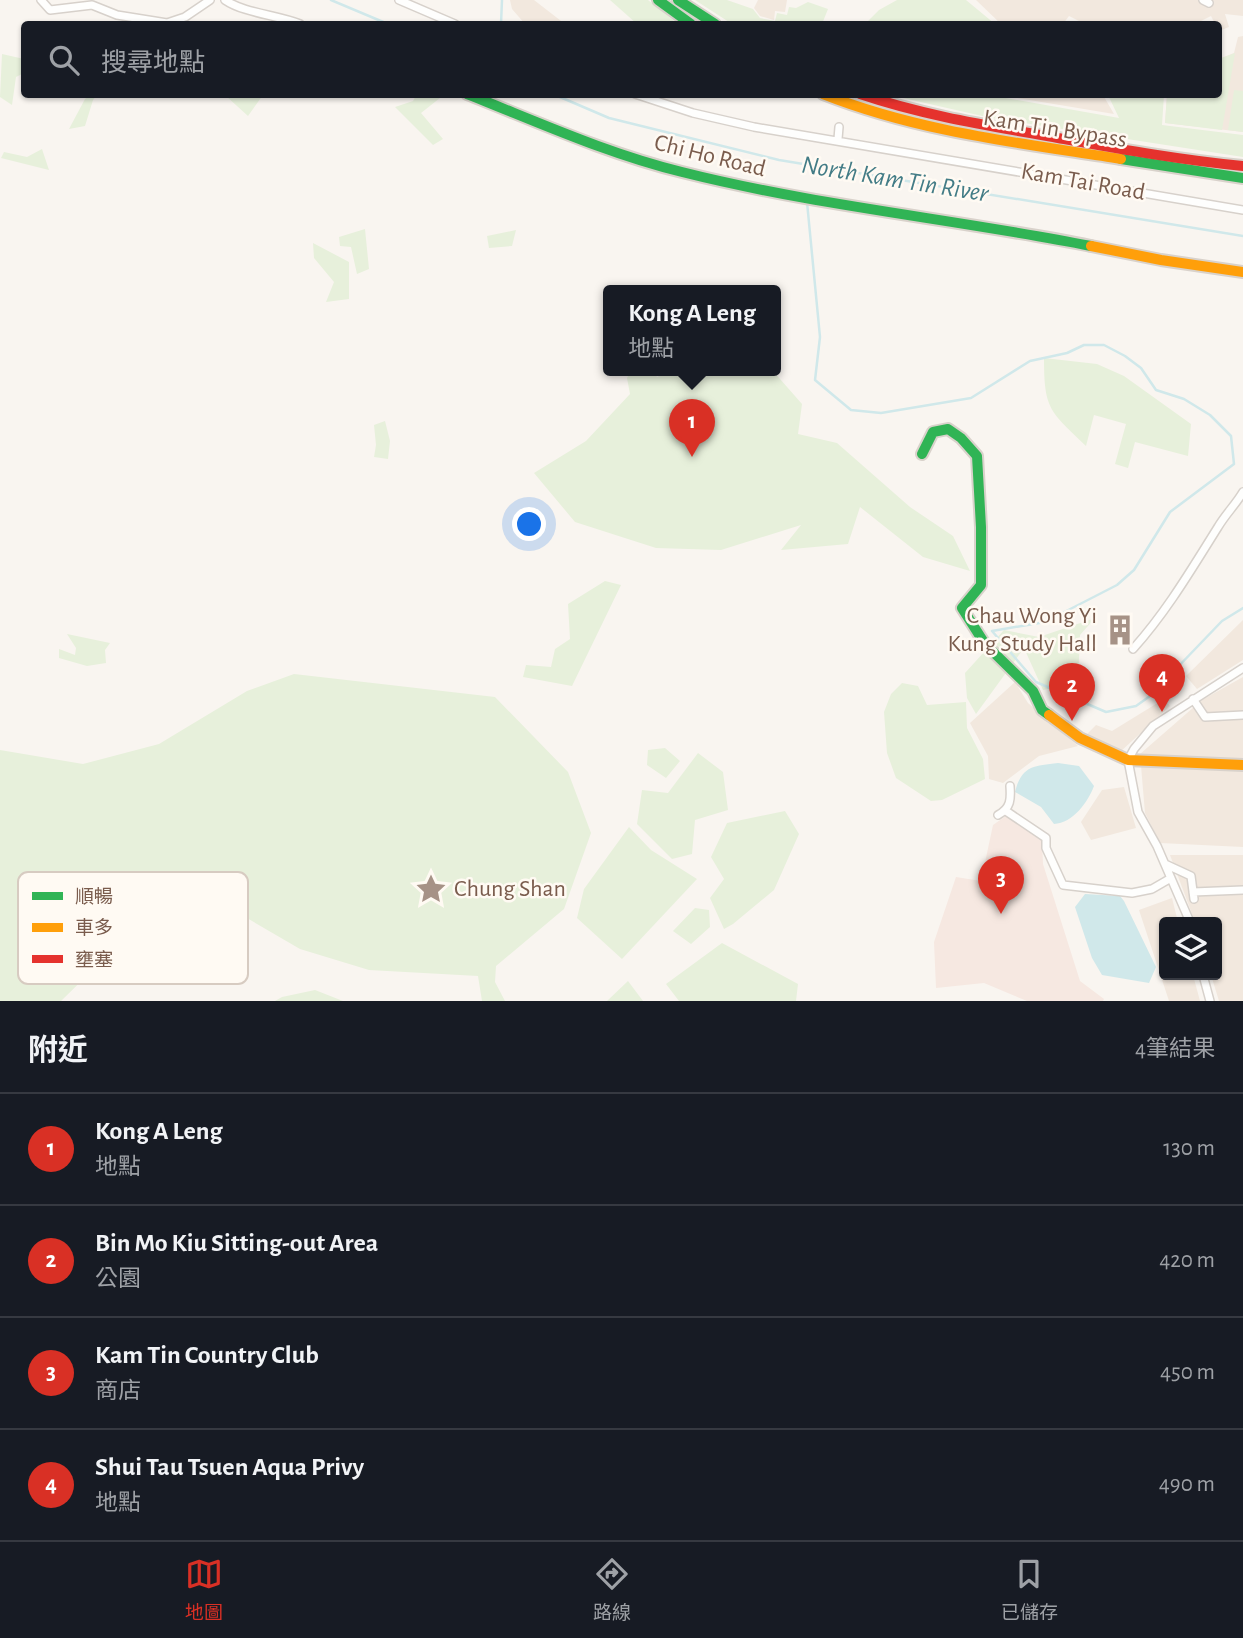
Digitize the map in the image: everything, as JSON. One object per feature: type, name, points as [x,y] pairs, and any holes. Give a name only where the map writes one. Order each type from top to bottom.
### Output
[{"type":"street","points":[[41,0],[50,10],[92,5],[117,15],[154,21]]},
{"type":"street","points":[[173,21],[185,17],[210,0]]},
{"type":"street","points":[[225,0],[237,6],[292,21]]},
{"type":"street","points":[[398,0],[448,21]]},
{"type":"street","points":[[657,0],[687,21]]},
{"type":"street","points":[[678,0],[710,21]]},
{"type":"street","name":"Chi Ho Road","points":[[477,98],[612,152],[680,172],[777,194],[1012,230],[1161,260],[1243,272]]},
{"type":"street","name":"Kam Tai Road","points":[[647,98],[693,113],[754,127],[838,139],[1243,210]]},
{"type":"street","name":"Kam Tin Bypass","points":[[834,98],[943,131],[1243,178]]},
{"type":"street","name":"Kam Tin Bypass","points":[[874,98],[928,114],[989,126],[1182,159],[1243,166]]},
{"type":"street","points":[[838,139],[839,127]]},
{"type":"street","points":[[922,454],[933,432],[948,429],[961,438],[977,456],[982,527],[981,585],[962,608],[985,644],[1033,691],[1042,710],[1080,738],[1128,761],[1243,765]]},
{"type":"street","points":[[1133,649],[1157,623],[1243,492]]},
{"type":"street","points":[[1188,917],[1138,812],[1128,761],[1149,730],[1243,668]]},
{"type":"street","points":[[1193,699],[1205,717],[1243,715]]},
{"type":"street","points":[[1010,786],[1011,799],[1002,813],[1046,838],[1046,848],[1063,885],[1132,893],[1152,889],[1171,878]]},
{"type":"street","points":[[1165,864],[1191,876],[1194,896],[1243,890]]},
{"type":"street","points":[[1204,980],[1210,1001]]},
{"type":"shaded area","points":[[510,0],[534,0],[561,21],[522,21],[512,9]]},
{"type":"shaded area","points":[[758,0],[787,0],[785,12],[775,11],[774,20],[760,16],[754,8]]},
{"type":"shaded area","points":[[976,0],[1243,0],[1243,16],[1225,14],[1229,27],[1222,30],[1222,21],[1214,21],[1211,16],[1201,21],[1079,21],[1069,16],[1065,21],[998,21]]},
{"type":"shaded area","points":[[1243,36],[1243,132],[1165,123],[1167,98],[1222,98],[1222,58],[1234,53],[1238,37]]},
{"type":"shaded area","points":[[1018,98],[1105,98],[1114,114]]},
{"type":"shaded area","points":[[1243,620],[1243,660],[1197,689],[1186,676]]},
{"type":"shaded area","points":[[1243,677],[1243,847],[1160,843],[1145,813],[1140,754],[1202,700]]},
{"type":"shaded area","points":[[1015,682],[1028,703],[1078,746],[1039,756],[1003,783],[989,779],[988,756],[970,723]]},
{"type":"shaded area","points":[[1164,699],[1170,706],[1119,753],[1086,735],[1096,725],[1112,731]]},
{"type":"shaded area","points":[[1124,787],[1136,828],[1091,840],[1081,822],[1102,790]]},
{"type":"shaded area","points":[[1006,816],[1042,840],[1043,864],[1080,981],[1104,999],[1103,1001],[1027,1001],[984,983],[936,988],[934,942],[956,877],[981,881],[993,825]]},
{"type":"shaded area","points":[[1170,855],[1243,855],[1243,1001],[1219,1001],[1213,980],[1222,980],[1222,917],[1193,917]]},
{"type":"shaded area","points":[[1172,898],[1177,917],[1159,917],[1159,971],[1139,910]]},
{"type":"shaded area","points":[[1162,980],[1194,980],[1200,1001],[1169,1001]]},
{"type":"green space","points":[[610,0],[648,0],[674,21],[634,21]]},
{"type":"green space","points":[[695,0],[727,0],[753,9],[760,18],[775,21],[727,21]]},
{"type":"green space","points":[[897,0],[966,0],[991,21],[868,21],[879,10]]},
{"type":"green space","points":[[808,2],[828,9],[823,21],[775,21],[777,13],[787,15],[789,7],[796,8]]},
{"type":"green space","points":[[1235,53],[1222,130],[1165,123],[1167,98],[1222,98],[1222,58]]},
{"type":"green space","points":[[2,54],[21,58],[21,74],[16,77],[12,105],[0,97]]},
{"type":"green space","points":[[1234,90],[1243,91],[1243,132],[1228,130]]},
{"type":"green space","points":[[95,98],[85,126],[69,129],[85,99]]},
{"type":"green space","points":[[228,98],[261,98],[248,116]]},
{"type":"green space","points":[[415,98],[440,98],[421,113],[443,139],[433,145],[395,107]]},
{"type":"green space","points":[[903,98],[1006,98],[1119,118],[1109,98],[1164,98],[1162,125],[1243,135],[1243,157],[991,118]]},
{"type":"green space","points":[[42,149],[49,170],[1,158],[4,152],[27,157]]},
{"type":"green space","points":[[365,229],[369,269],[357,274],[351,247],[340,246],[339,237]]},
{"type":"green space","points":[[516,230],[512,246],[489,248],[487,236]]},
{"type":"green space","points":[[313,243],[349,262],[349,299],[326,302],[334,282],[314,258]]},
{"type":"green space","points":[[1044,358],[1097,364],[1124,376],[1191,424],[1188,456],[1135,442],[1128,468],[1115,464],[1126,424],[1094,415],[1086,446],[1051,408],[1046,389]]},
{"type":"green space","points":[[777,376],[802,404],[798,434],[837,443],[910,507],[953,536],[970,571],[923,557],[860,507],[848,544],[781,550],[801,525],[721,550],[656,548],[575,522],[534,473],[586,441],[630,394],[627,378]]},
{"type":"green space","points":[[385,421],[390,441],[388,459],[374,457],[374,425]]},
{"type":"green space","points":[[605,581],[621,585],[572,686],[523,677],[526,665],[551,667],[555,649],[570,639],[568,604]]},
{"type":"green space","points":[[1095,618],[1080,635],[1078,683],[1043,690],[1024,648],[976,714],[967,698],[965,673],[1004,630],[1039,637]]},
{"type":"green space","points":[[67,634],[110,643],[105,650],[106,663],[87,666],[59,658],[59,649],[75,655],[76,648]]},
{"type":"green space","points":[[294,674],[495,697],[568,772],[591,833],[564,909],[496,966],[495,982],[505,1001],[482,1001],[478,976],[369,970],[300,949],[248,919],[248,872],[18,872],[18,984],[78,984],[61,1001],[0,1001],[0,750],[83,764],[159,744],[247,691]]},
{"type":"green space","points":[[902,683],[918,686],[927,705],[966,702],[967,728],[983,759],[985,779],[942,800],[931,801],[896,778],[887,753],[884,712],[891,694]]},
{"type":"green space","points":[[665,748],[680,761],[666,778],[647,765],[648,750]]},
{"type":"green space","points":[[698,753],[723,772],[728,810],[695,820],[692,854],[672,859],[637,824],[642,790],[668,793]]},
{"type":"green space","points":[[785,811],[799,834],[774,890],[724,929],[710,898],[724,879],[711,857],[727,823]]},
{"type":"green space","points":[[629,827],[651,850],[697,879],[622,959],[577,918],[584,889]]},
{"type":"green space","points":[[695,908],[709,910],[710,927],[691,944],[673,931]]},
{"type":"green space","points":[[722,943],[798,984],[796,1001],[679,1001],[666,984]]},
{"type":"green space","points":[[628,981],[643,1001],[607,1001]]},
{"type":"green space","points":[[315,990],[343,1001],[275,1001],[282,997]]},
{"type":"water","points":[[1058,763],[1079,766],[1094,786],[1079,811],[1067,820],[1054,824],[1041,807],[1015,792],[1021,776],[1030,768]]},
{"type":"water","points":[[1085,894],[1120,896],[1124,901],[1156,967],[1149,983],[1102,975],[1092,958],[1075,907]]},
{"type":"waterway","name":"North Kam Tin River","points":[[331,0],[381,21]]},
{"type":"waterway","points":[[501,21],[502,0]]},
{"type":"waterway","name":"North Kam Tin River","points":[[562,98],[609,118],[779,160],[1243,236]]},
{"type":"waterway","points":[[807,202],[820,337],[815,380],[851,410],[881,413],[971,398],[1030,361],[1067,353],[1084,345],[1104,345],[1141,368],[1156,390],[1184,399],[1210,415],[1231,436],[1234,464],[1170,512],[1134,570],[1117,585],[1045,622],[992,631]]},
{"type":"waterway","points":[[992,631],[1036,682],[1106,712],[1136,706],[1150,696],[1222,621],[1243,608]]},
{"type":"traffic: fast","points":[[658,0],[687,21]]},
{"type":"traffic: fast","points":[[678,0],[710,21]]},
{"type":"traffic: fast","points":[[477,98],[600,147],[682,172],[784,194],[1091,246]]},
{"type":"traffic: fast","points":[[1121,159],[1243,178]]},
{"type":"traffic: fast","points":[[922,454],[933,432],[948,429],[961,438],[977,456],[981,585],[962,608],[985,644],[1033,691],[1042,710],[1049,715]]},
{"type":"traffic: slow","points":[[834,98],[896,118],[970,135],[1121,159]]},
{"type":"traffic: slow","points":[[1091,246],[1243,272]]},
{"type":"traffic: slow","points":[[1049,715],[1080,738],[1128,760],[1243,765]]},
{"type":"traffic: jam","points":[[874,98],[983,125],[1150,154],[1243,166]]},
{"type":"place","name":"Kong A Leng","points":[[692,457]]},
{"type":"place","name":"Chau Wong Yi Kung Study Hall","points":[[1120,630]]},
{"type":"place","name":"Shui Tau Tsuen Aqua Privy","points":[[1162,712]]},
{"type":"place","name":"Bin Mo Kiu Sitting-out Area","points":[[1072,721]]},
{"type":"place","name":"Chung Shan","points":[[431,889]]},
{"type":"place","name":"Kam Tin Country Club","points":[[1001,914]]}]
